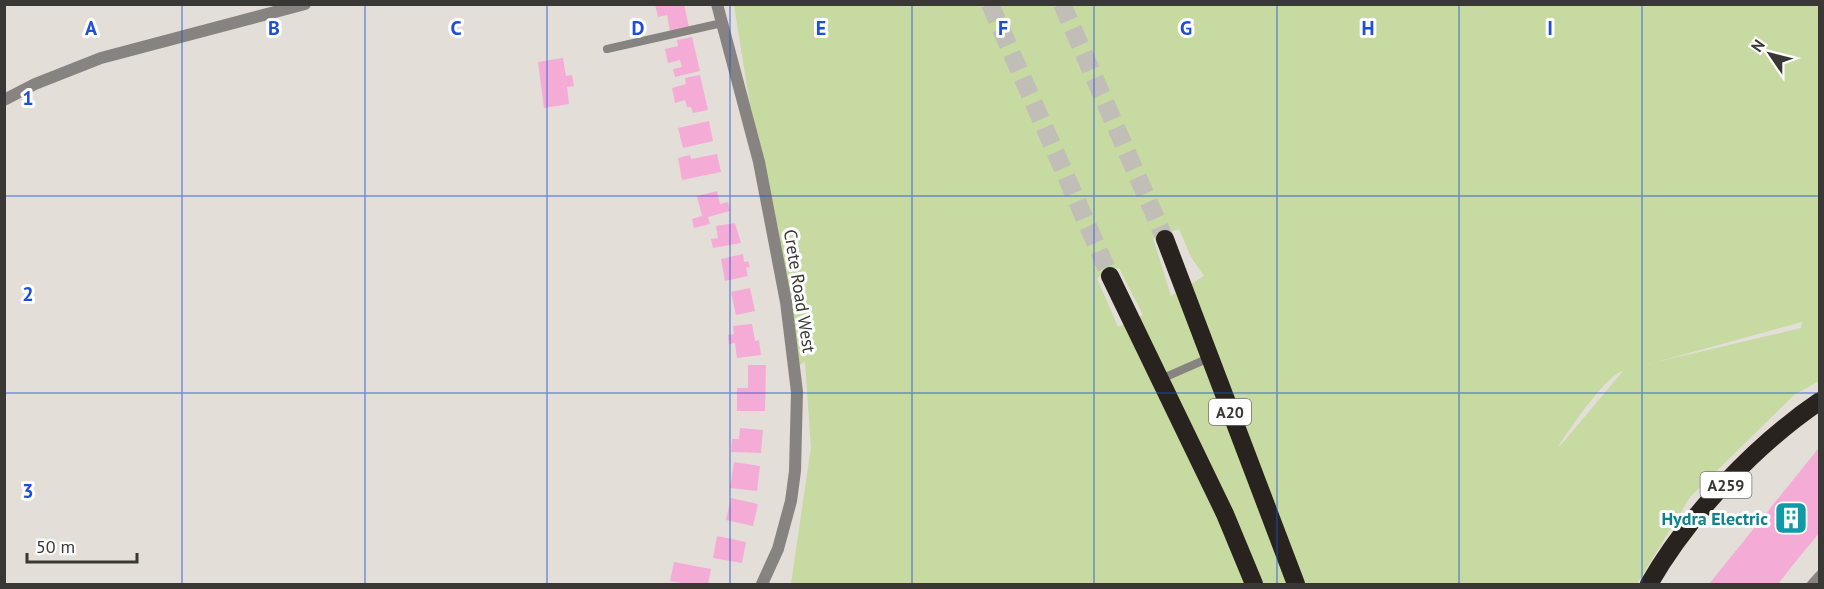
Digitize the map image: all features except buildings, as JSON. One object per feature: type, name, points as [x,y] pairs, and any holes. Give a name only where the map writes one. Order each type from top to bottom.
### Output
[{"type":"highway","name":"A20","points":[[1165,239],[1296,585]]},
{"type":"highway","name":"A20","points":[[1110,276],[1225,513],[1254,585]]},
{"type":"highway","name":"A259","points":[[1649,585],[1694,520],[1720,491],[1750,459],[1820,401]]},
{"type":"street","points":[[4,100],[35,84],[100,58],[305,4]]},
{"type":"street","name":"Crete Road West","points":[[717,4],[759,162],[786,302],[797,392],[795,471],[791,501],[778,549],[762,585]]},
{"type":"lane","points":[[607,49],[722,24]]},
{"type":"lane","points":[[1160,380],[1209,358]]},
{"type":"lane","points":[[1811,585],[1820,574]]},
{"type":"green space","points":[[734,5],[1819,5],[1819,381],[1794,395],[1690,497],[1637,584],[791,584],[811,447],[805,361],[799,366],[791,303],[774,209],[749,99]],"holes":[[[1179,229],[1191,257],[1204,276],[1171,296],[1153,238]],[[1119,268],[1143,315],[1118,327],[1097,278]],[[1802,322],[1801,328],[1655,362]],[[1623,371],[1559,446],[1588,404],[1608,382]]]},
{"type":"tunnel","points":[[990,4],[1110,276]]},
{"type":"tunnel","points":[[1062,4],[1165,239]]},
{"type":"place","name":"Hydra Electric","points":[[1791,518]]}]
